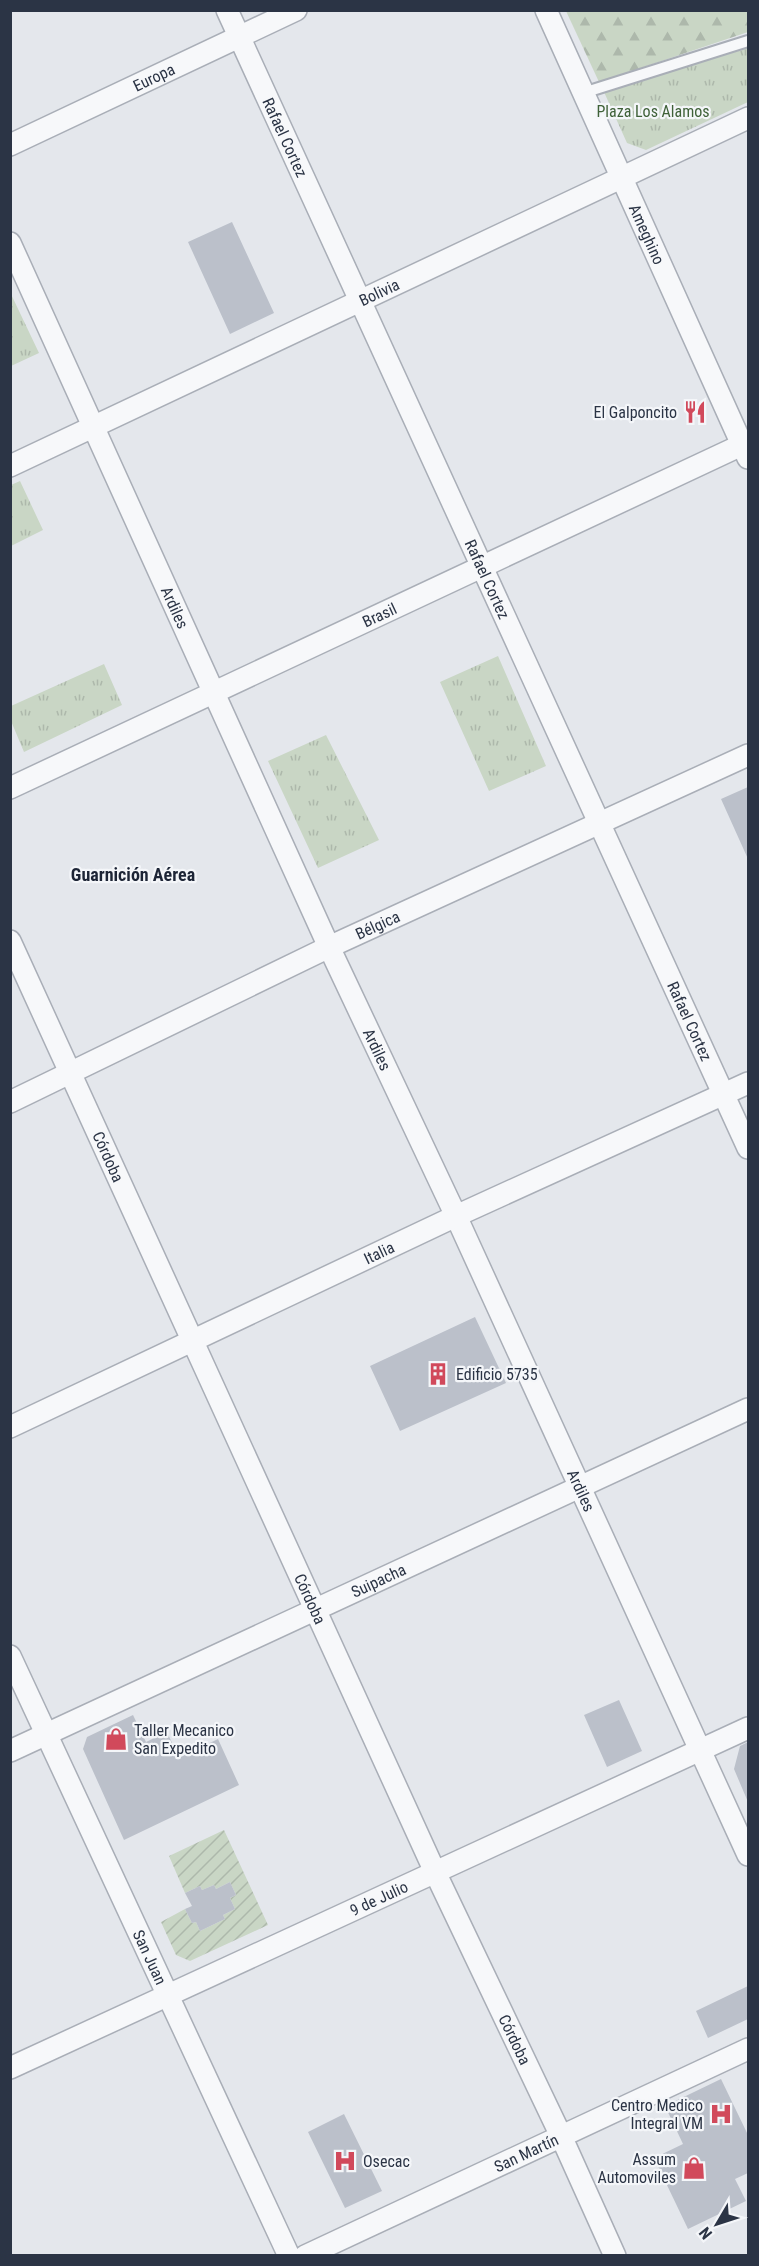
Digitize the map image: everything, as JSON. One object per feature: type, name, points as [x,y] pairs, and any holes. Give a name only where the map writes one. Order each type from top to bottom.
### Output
[{"type":"street","name":"Rafael Cortez","points":[[227,10],[748,1148]]},
{"type":"street","name":"Europa","points":[[10,145],[296,10]]},
{"type":"street","name":"Ameghino","points":[[546,10],[746,449]]},
{"type":"street","name":"Bolivia","points":[[10,466],[748,118]]},
{"type":"street","name":"Ardiles","points":[[10,243],[329,947],[581,1486],[748,1855]]},
{"type":"street","name":"Brasil","points":[[10,788],[214,691],[746,449]]},
{"type":"street","name":"Bélgica","points":[[10,1102],[73,1074],[329,947],[748,755]]},
{"type":"street","name":"Córdoba","points":[[10,941],[73,1074],[435,1872],[561,2136],[615,2256]]},
{"type":"street","name":"Italia","points":[[10,1427],[456,1216],[748,1083]]},
{"type":"street","name":"Suipacha","points":[[10,1751],[748,1409]]},
{"type":"street","name":"San Juan","points":[[10,1656],[289,2256]]},
{"type":"street","name":"9 de Julio","points":[[10,2068],[748,1728]]},
{"type":"street","name":"San Martín","points":[[305,2256],[748,2049]]},
{"type":"lane","points":[[583,93],[748,41]]},
{"type":"green space","points":[[566,11],[748,11],[748,32],[599,82]]},
{"type":"green space","name":"Plaza Los Alamos","points":[[748,48],[748,102],[646,150],[627,143],[604,92]]},
{"type":"green space","points":[[10,292],[39,353],[11,366],[10,366]]},
{"type":"green space","points":[[20,481],[43,530],[11,546],[11,485]]},
{"type":"green space","points":[[498,656],[546,766],[489,791],[440,682]]},
{"type":"green space","points":[[104,664],[122,705],[24,752],[11,721],[11,706]]},
{"type":"green space","points":[[326,735],[379,840],[318,868],[268,761]]},
{"type":"green space","points":[[224,1830],[268,1925],[190,1961],[176,1955],[161,1922],[185,1909],[192,1923],[196,1922],[200,1931],[225,1919],[223,1915],[235,1909],[230,1898],[236,1895],[230,1882],[216,1889],[214,1885],[202,1890],[200,1886],[185,1893],[169,1856]]},
{"type":"building","points":[[232,222],[274,313],[230,334],[188,242]]},
{"type":"building","points":[[748,787],[748,859],[721,799]]},
{"type":"building","name":"Edificio 5735","points":[[475,1317],[506,1383],[400,1431],[370,1366]]},
{"type":"building","points":[[619,1700],[642,1751],[607,1767],[584,1715]]},
{"type":"building","points":[[133,1715],[146,1742],[167,1732],[179,1758],[218,1739],[239,1785],[124,1840],[83,1749],[87,1737]]},
{"type":"building","points":[[748,1742],[748,1802],[734,1769],[740,1746]]},
{"type":"building","points":[[230,1882],[236,1895],[230,1898],[235,1909],[223,1915],[225,1919],[200,1931],[196,1922],[192,1923],[185,1909],[192,1906],[185,1893],[200,1886],[202,1890],[214,1885],[216,1889]]},
{"type":"building","points":[[748,1986],[748,2019],[708,2038],[696,2011]]},
{"type":"building","name":"Assum Automoviles","points":[[721,2079],[748,2135],[748,2173],[735,2179],[746,2201],[688,2229],[654,2158],[683,2144],[665,2106]]},
{"type":"building","name":"Osecac","points":[[344,2114],[382,2191],[345,2208],[308,2132]]},
{"type":"place","name":"El Galponcito","points":[[695,412]]},
{"type":"place","name":"Edificio 5735","points":[[438,1374]]},
{"type":"place","name":"Taller Mecanico San Expedito","points":[[116,1739]]},
{"type":"place","name":"Centro Medico Integral VM","points":[[721,2114]]},
{"type":"place","name":"Osecac","points":[[345,2161]]},
{"type":"place","name":"Assum Automoviles","points":[[694,2168]]},
{"type":"district","name":"Guarnición Aérea","points":[[133,874]]}]
